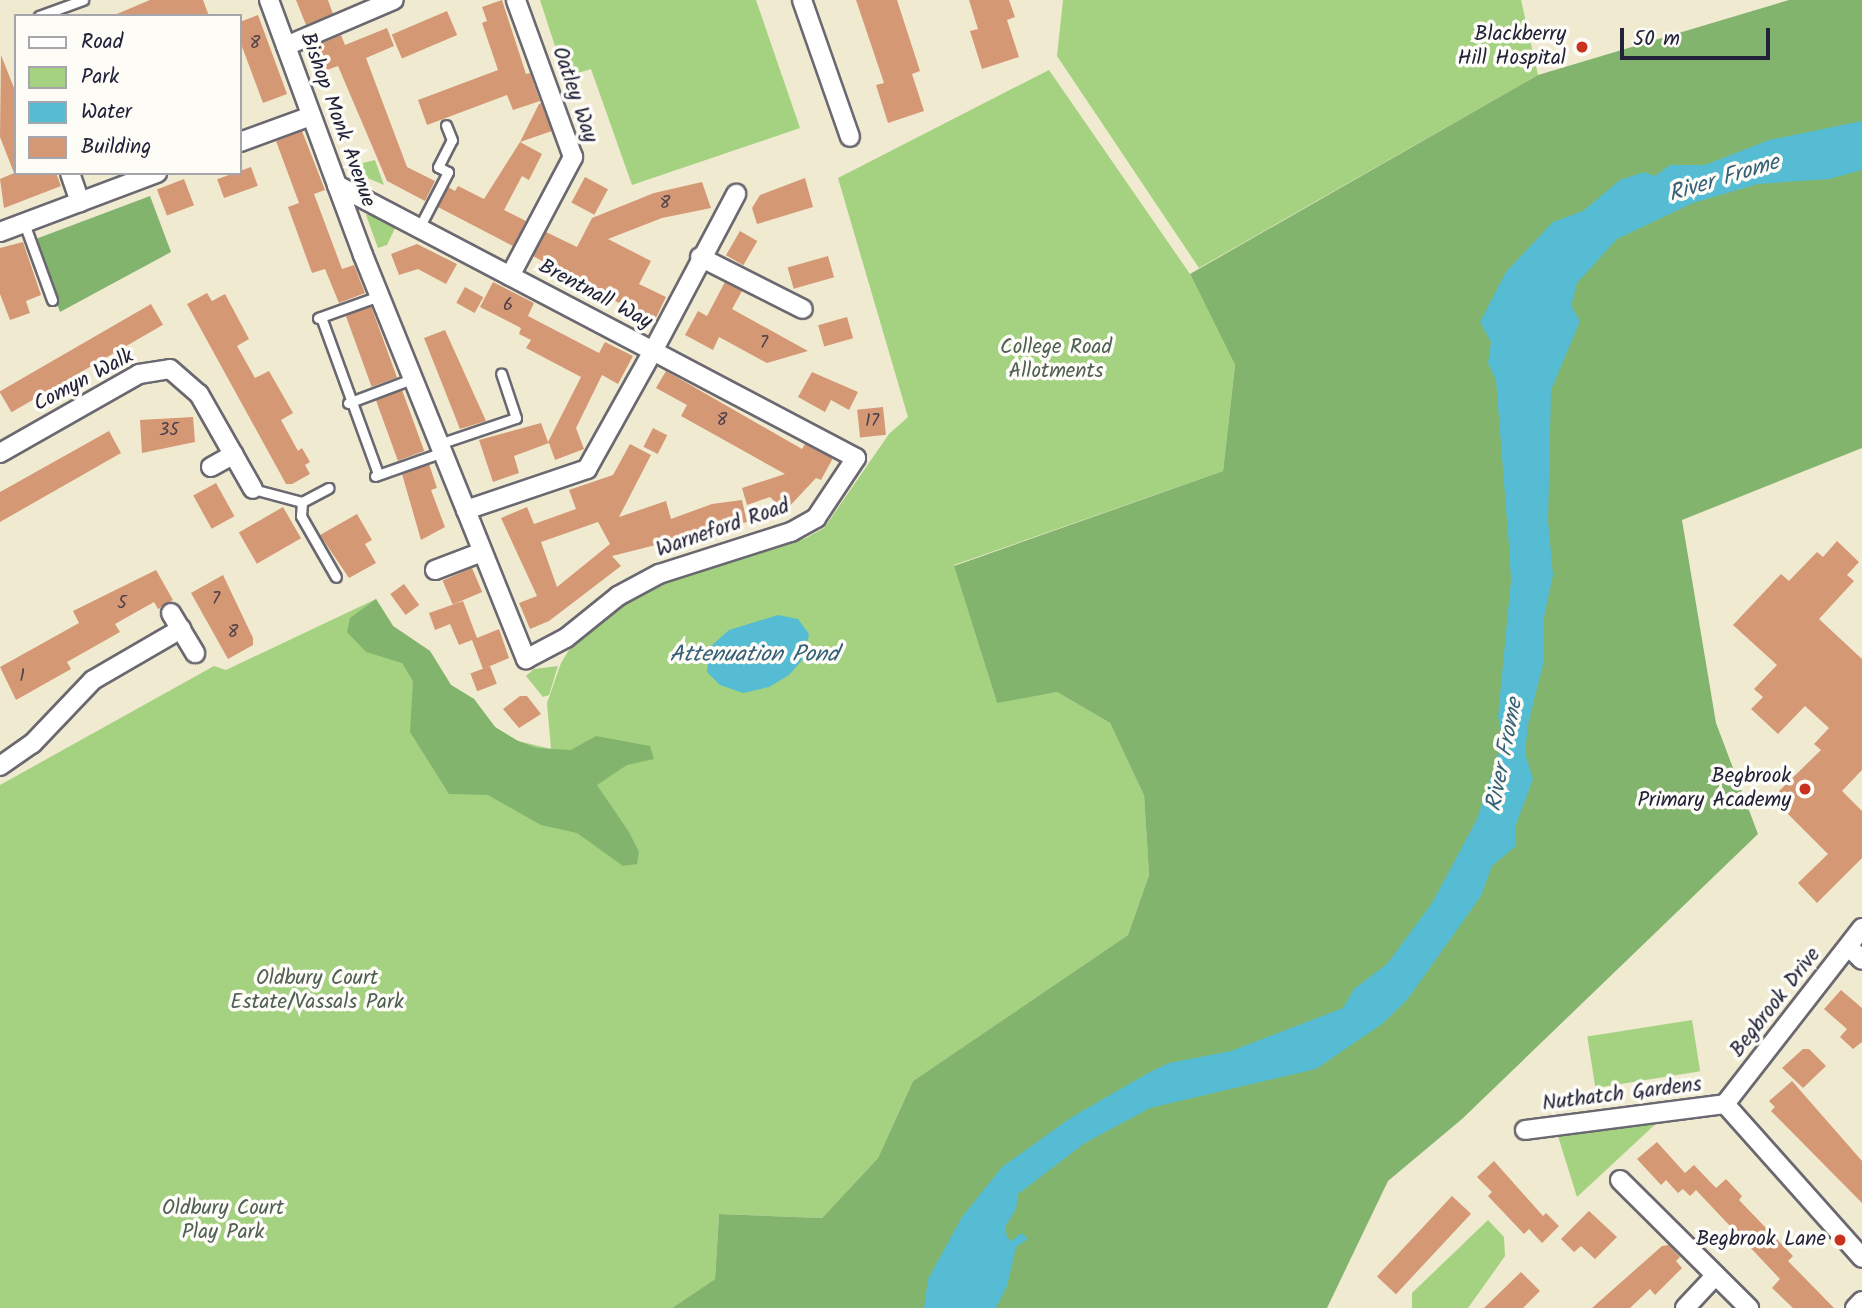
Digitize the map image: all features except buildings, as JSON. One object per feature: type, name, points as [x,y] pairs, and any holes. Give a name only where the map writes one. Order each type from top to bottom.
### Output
[{"type":"street","name":"Bishop Monk Avenue","points":[[269,0],[379,296]]},
{"type":"street","points":[[286,46],[394,0]]},
{"type":"street","name":"Oatley Way","points":[[510,276],[573,157],[516,0]]},
{"type":"street","points":[[802,0],[850,137]]},
{"type":"street","points":[[242,141],[312,116]]},
{"type":"street","points":[[71,175],[80,202]]},
{"type":"street","points":[[0,232],[152,175]]},
{"type":"street","name":"Brentnall Way","points":[[337,185],[653,351],[587,469],[466,510]]},
{"type":"street","points":[[653,351],[700,257],[736,194]]},
{"type":"street","points":[[700,257],[803,309]]},
{"type":"street","points":[[379,296],[466,510]]},
{"type":"street","name":"Warneford Road","points":[[466,510],[526,659],[566,638],[618,596],[659,574],[792,532],[816,519],[856,458],[653,351]]},
{"type":"street","name":"Comyn Walk","points":[[0,453],[139,374],[166,368],[195,387],[253,489]]},
{"type":"street","points":[[211,467],[234,454]]},
{"type":"street","points":[[435,570],[482,552]]},
{"type":"street","points":[[171,613],[195,653]]},
{"type":"street","points":[[0,766],[39,738],[93,680],[181,629]]},
{"type":"street","name":"Begbrook Drive","points":[[1725,1104],[1814,979],[1849,947],[1862,928]]},
{"type":"street","points":[[1849,947],[1862,960]]},
{"type":"street","points":[[1725,1104],[1862,1258]]},
{"type":"street","name":"Nuthatch Gardens","points":[[1525,1130],[1725,1104]]},
{"type":"street","points":[[1620,1180],[1749,1308]]},
{"type":"street","points":[[1685,1308],[1716,1275]]},
{"type":"street","points":[[1855,1308],[1862,1301]]},
{"type":"lane","points":[[44,14],[83,0]]},
{"type":"lane","points":[[419,228],[448,172],[438,167],[452,140],[446,125]]},
{"type":"lane","points":[[24,223],[52,300]]},
{"type":"lane","points":[[379,296],[319,318],[375,475],[516,418],[501,373]]},
{"type":"lane","points":[[349,402],[412,379]]},
{"type":"lane","points":[[328,488],[302,502],[301,516],[336,576]]},
{"type":"lane","name":"Comyn Walk","points":[[253,489],[302,502]]},
{"type":"green space","points":[[540,0],[756,0],[800,128],[632,185],[591,69],[565,77]]},
{"type":"green space","points":[[1063,0],[1521,0],[1538,75],[1199,268],[1057,56]]},
{"type":"green space","points":[[1789,0],[1862,0],[1862,448],[1682,520],[1716,723],[1758,834],[1462,1119],[1388,1181],[1327,1308],[672,1308],[715,1279],[719,1214],[822,1218],[878,1158],[913,1081],[1128,935],[1149,875],[1144,795],[1110,723],[1057,692],[997,703],[954,566],[1223,471],[1235,365],[1190,274],[1538,75]]},
{"type":"green space","name":"Oldbury Court Estate/Vassals Park","points":[[1049,70],[1190,274],[1235,365],[1223,471],[954,565],[996,700],[1057,692],[1110,723],[1144,794],[1149,875],[1128,935],[913,1081],[878,1158],[822,1218],[719,1214],[715,1279],[672,1308],[0,1308],[0,785],[214,666],[226,670],[376,599],[393,626],[430,651],[451,685],[474,699],[495,727],[518,741],[551,749],[547,703],[561,663],[577,637],[622,606],[679,577],[806,538],[824,528],[889,434],[908,417],[838,178]]},
{"type":"green space","points":[[375,160],[384,185],[363,176],[359,164]]},
{"type":"green space","points":[[150,196],[171,252],[60,312],[33,240]]},
{"type":"green space","points":[[375,211],[398,222],[387,245],[378,248],[366,215]]},
{"type":"green space","points":[[376,599],[393,626],[430,651],[451,685],[474,699],[495,727],[518,741],[537,748],[571,750],[596,736],[650,746],[654,759],[627,765],[597,785],[629,832],[639,852],[637,864],[623,866],[577,833],[541,825],[488,795],[449,794],[410,732],[413,681],[402,663],[366,652],[347,632],[350,618]]},
{"type":"green space","points":[[558,666],[549,695],[543,697],[526,676],[534,669]]},
{"type":"green space","points":[[1692,1020],[1700,1071],[1595,1088],[1587,1037]]},
{"type":"green space","points":[[1661,1119],[1577,1197],[1557,1133]]},
{"type":"green space","points":[[1488,1220],[1504,1237],[1505,1256],[1468,1308],[1412,1308],[1412,1293]]},
{"type":"water","name":"River Frome","points":[[1862,121],[1862,170],[1829,179],[1758,184],[1693,203],[1617,239],[1577,283],[1571,306],[1580,321],[1551,390],[1548,521],[1553,575],[1544,617],[1544,661],[1528,724],[1525,753],[1533,779],[1515,827],[1516,846],[1492,866],[1481,896],[1407,1000],[1382,1024],[1316,1069],[1150,1108],[1085,1143],[1018,1194],[1016,1209],[1005,1227],[1007,1237],[1011,1241],[1022,1233],[1028,1239],[1016,1247],[1007,1286],[996,1308],[924,1308],[928,1279],[962,1217],[1002,1167],[1072,1117],[1169,1063],[1231,1051],[1343,1008],[1354,989],[1387,964],[1432,903],[1477,819],[1503,740],[1498,717],[1511,580],[1496,380],[1488,363],[1491,342],[1480,322],[1506,272],[1553,222],[1583,211],[1620,180],[1644,172],[1655,176],[1670,165],[1705,165],[1769,140]]},
{"type":"water","name":"Attenuation Pond","points":[[778,615],[798,619],[809,634],[805,657],[789,675],[769,687],[743,693],[720,685],[707,672],[710,647],[729,630]]},
{"type":"place","name":"Blackberry Hill Hospital","points":[[1582,47]]},
{"type":"place","name":"Begbrook Primary Academy","points":[[1805,789]]},
{"type":"place","name":"Begbrook Lane","points":[[1840,1240]]},
{"type":"park label","name":"College Road Allotments","points":[[1056,360]]},
{"type":"park label","name":"Oldbury Court Play Park","points":[[223,1221]]}]
